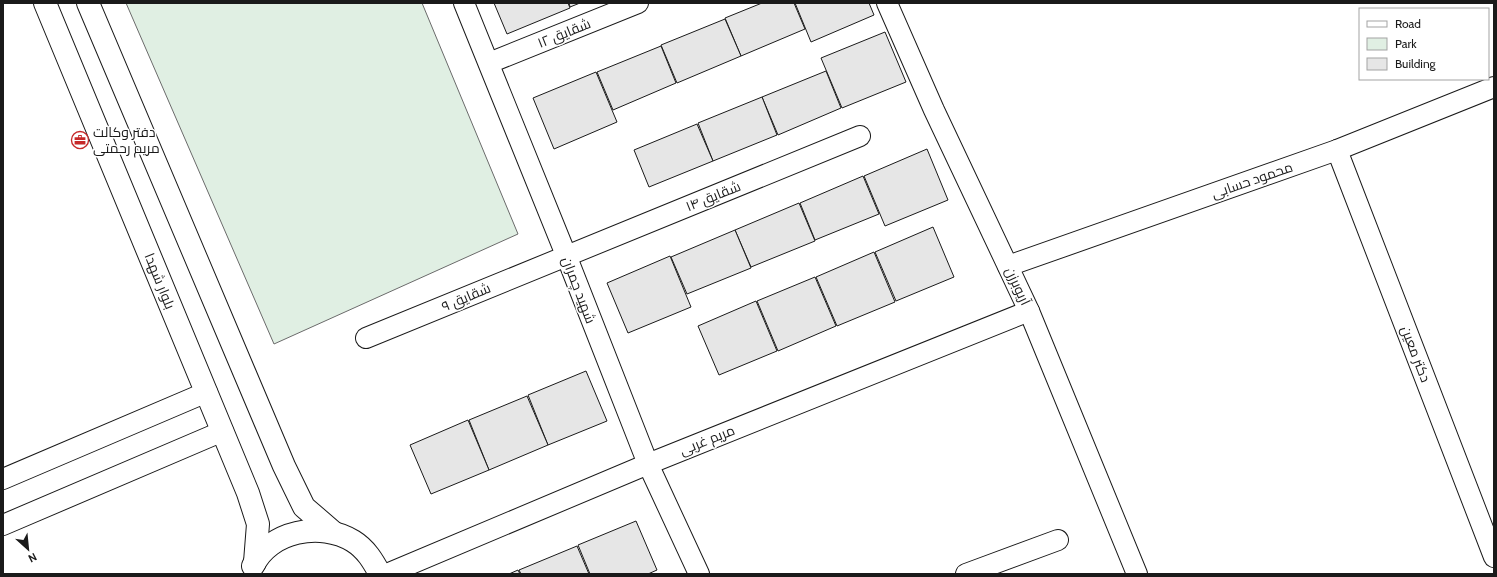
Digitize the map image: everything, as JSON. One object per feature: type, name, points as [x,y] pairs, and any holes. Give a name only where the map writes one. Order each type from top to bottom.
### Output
[{"type":"street","name":"بلوار شهدا","points":[[46,3],[248,493],[258,524],[252,568]]},
{"type":"street","points":[[88,3],[284,466],[304,507],[333,532],[353,541],[369,555],[380,574]]},
{"type":"street","name":"شهید چمران","points":[[464,3],[566,255],[648,464],[699,574]]},
{"type":"street","name":"شقایق ۱۲","points":[[489,63],[638,3]]},
{"type":"street","name":"آریوبرزن","points":[[887,3],[934,110],[1029,311],[1137,574]]},
{"type":"street","name":"محمود حسابی","points":[[1008,266],[1337,150],[1494,87]]},
{"type":"street","name":"شقایق ۱۴","points":[[566,255],[860,136]]},
{"type":"street","name":"دکتر معین","points":[[1337,150],[1494,557]]},
{"type":"street","name":"شقایق ۹","points":[[366,338],[566,255]]},
{"type":"street","name":"مریم غربی","points":[[387,574],[648,464],[1029,311]]},
{"type":"street","points":[[3,479],[207,392]]},
{"type":"street","points":[[3,525],[223,431]]},
{"type":"street","points":[[252,568],[270,545],[289,534],[311,530],[333,532]]},
{"type":"street","points":[[966,574],[1058,540]]},
{"type":"green space","points":[[126,3],[422,3],[518,234],[274,344]]},
{"type":"building","points":[[494,3],[568,3],[570,8],[507,34]]},
{"type":"building","points":[[569,3],[580,3],[570,7]]},
{"type":"building","points":[[762,3],[794,3],[805,29],[741,56],[725,18]]},
{"type":"building","points":[[795,3],[869,3],[874,15],[811,42]]},
{"type":"building","points":[[725,19],[741,56],[677,83],[661,45]]},
{"type":"building","points":[[885,32],[906,82],[842,108],[821,58]]},
{"type":"building","points":[[661,46],[676,83],[613,110],[597,72]]},
{"type":"building","points":[[826,71],[841,108],[778,135],[762,97]]},
{"type":"building","points":[[596,72],[617,122],[554,149],[533,98]]},
{"type":"building","points":[[762,97],[777,135],[713,161],[698,123]]},
{"type":"building","points":[[697,124],[713,161],[649,187],[634,150]]},
{"type":"building","points":[[927,149],[948,200],[885,226],[864,176]]},
{"type":"building","points":[[863,176],[879,214],[815,240],[800,203]]},
{"type":"building","points":[[799,203],[815,241],[751,267],[735,230]]},
{"type":"building","points":[[933,227],[954,277],[896,301],[875,252]]},
{"type":"building","points":[[735,230],[751,268],[687,294],[671,257]]},
{"type":"building","points":[[874,252],[895,302],[837,326],[816,277]]},
{"type":"building","points":[[670,256],[691,307],[628,333],[607,283]]},
{"type":"building","points":[[815,277],[836,326],[778,351],[757,301]]},
{"type":"building","points":[[756,301],[777,351],[719,375],[698,326]]},
{"type":"building","points":[[586,371],[607,421],[548,445],[528,395]]},
{"type":"building","points":[[527,396],[548,445],[489,470],[469,420]]},
{"type":"building","points":[[468,420],[489,470],[431,494],[410,445]]},
{"type":"building","points":[[636,521],[657,570],[648,574],[590,574],[578,545]]},
{"type":"building","points":[[577,546],[589,574],[521,574],[519,570]]},
{"type":"building","points":[[518,570],[520,574],[509,574]]},
{"type":"place","name":"دفتر وکالت مریم رحمتی","points":[[80,140]]}]
